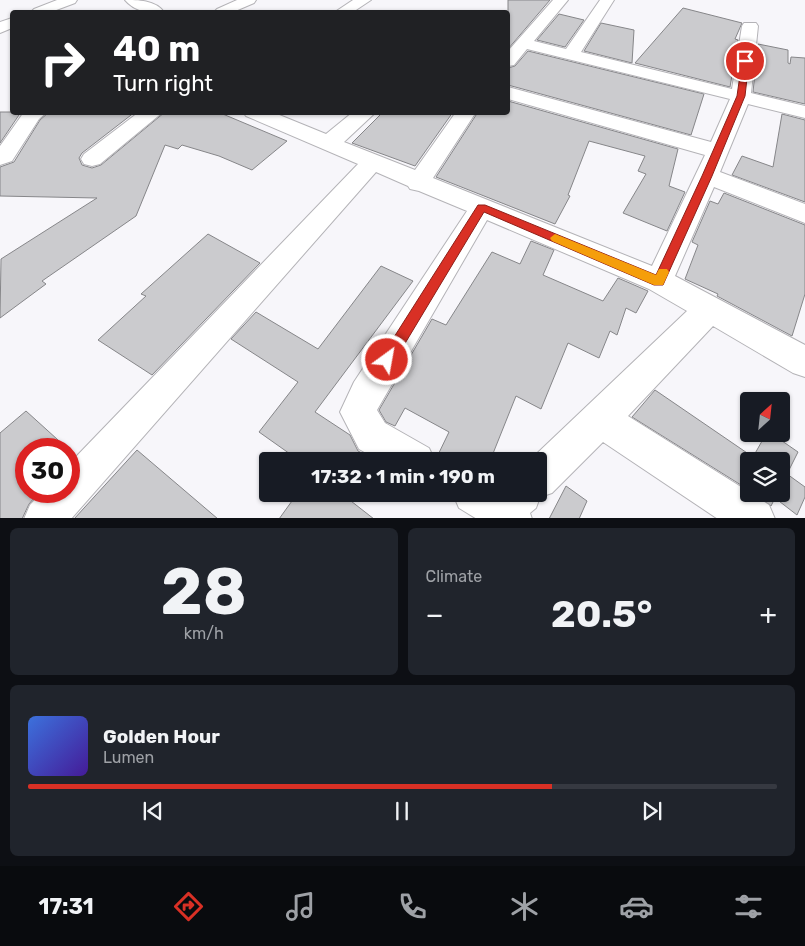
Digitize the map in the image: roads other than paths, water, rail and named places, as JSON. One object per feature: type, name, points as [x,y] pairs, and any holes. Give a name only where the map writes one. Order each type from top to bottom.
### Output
[{"type":"street","points":[[43,10],[70,0]]},
{"type":"street","points":[[132,0],[152,10]]},
{"type":"street","points":[[226,10],[249,0]]},
{"type":"street","points":[[346,10],[364,0]]},
{"type":"street","points":[[510,58],[561,0]]},
{"type":"street","points":[[570,56],[606,0]]},
{"type":"street","points":[[659,281],[741,96],[750,26]]},
{"type":"street","points":[[522,43],[805,112]]},
{"type":"street","points":[[510,94],[717,151]]},
{"type":"street","points":[[0,158],[4,156],[32,115]]},
{"type":"street","points":[[92,159],[129,128],[148,115]]},
{"type":"street","points":[[260,115],[659,281],[805,362]]},
{"type":"street","points":[[329,144],[363,115]]},
{"type":"street","points":[[418,182],[464,115]]},
{"type":"street","points":[[44,518],[372,163]]},
{"type":"street","points":[[707,176],[805,214]]},
{"type":"street","points":[[400,452],[372,436],[358,412],[366,394],[482,207]]},
{"type":"street","points":[[547,471],[602,419],[709,310]]},
{"type":"street","points":[[602,419],[755,518]]}]
